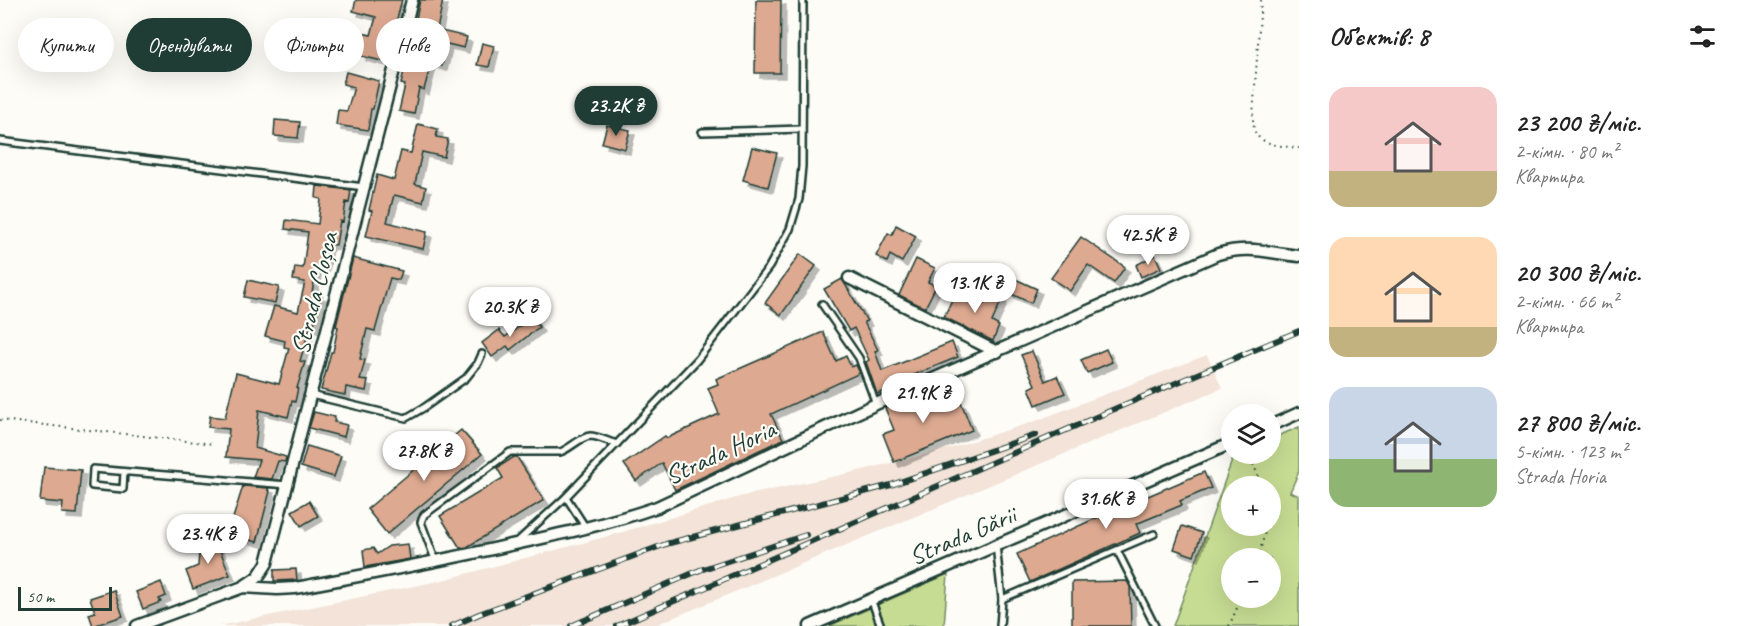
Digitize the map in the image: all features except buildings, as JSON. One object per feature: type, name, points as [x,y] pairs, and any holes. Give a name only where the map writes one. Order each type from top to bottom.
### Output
[{"type":"street","name":"Strada Cloșca","points":[[243,587],[258,577],[267,563],[412,0]]},
{"type":"street","name":"Strada Horia","points":[[137,626],[243,587],[294,588],[436,561],[587,529],[657,507],[876,404],[1218,254],[1250,249],[1299,256]]},
{"type":"street","points":[[849,278],[997,352]]},
{"type":"street","points":[[1281,421],[1299,413]]},
{"type":"street","name":"Strada Gării","points":[[810,626],[1221,448]]},
{"type":"lane","points":[[513,545],[566,497],[697,360],[769,267],[790,229],[799,200],[802,165],[803,0]]},
{"type":"lane","points":[[702,132],[801,129]]},
{"type":"lane","points":[[0,141],[364,187]]},
{"type":"lane","points":[[822,304],[859,358],[876,404]]},
{"type":"lane","points":[[310,395],[406,418],[466,378],[483,354]]},
{"type":"lane","points":[[436,561],[421,522],[424,515],[510,452],[560,452],[591,436],[617,444]]},
{"type":"lane","points":[[124,472],[123,489],[92,486],[93,469],[288,485]]},
{"type":"lane","points":[[566,497],[587,529]]},
{"type":"lane","points":[[1002,599],[1154,534]]},
{"type":"lane","points":[[996,545],[1002,599],[1000,626]]},
{"type":"lane","points":[[1117,550],[1155,626]]},
{"type":"lane","points":[[871,599],[881,626]]},
{"type":"path","points":[[1261,0],[1252,116],[1255,132],[1259,138],[1275,145],[1299,148]]},
{"type":"path","points":[[0,420],[214,444]]},
{"type":"path","points":[[1230,626],[1237,608]]},
{"type":"shaded area","points":[[1207,355],[1222,388],[653,626],[219,626],[439,581],[609,536],[743,496],[951,448],[1033,422]]},
{"type":"green space","points":[[1299,427],[1299,471],[1290,492],[1299,496],[1299,626],[1173,626],[1221,491],[1221,536],[1281,536],[1281,476],[1227,476],[1231,464],[1281,464],[1281,435]]},
{"type":"green space","points":[[948,574],[944,626],[829,626]]},
{"type":"railway","points":[[617,626],[1299,331]]},
{"type":"railway","points":[[452,626],[666,544],[891,485],[1036,435]]},
{"type":"railway","points":[[571,626],[700,570],[806,535]]}]
